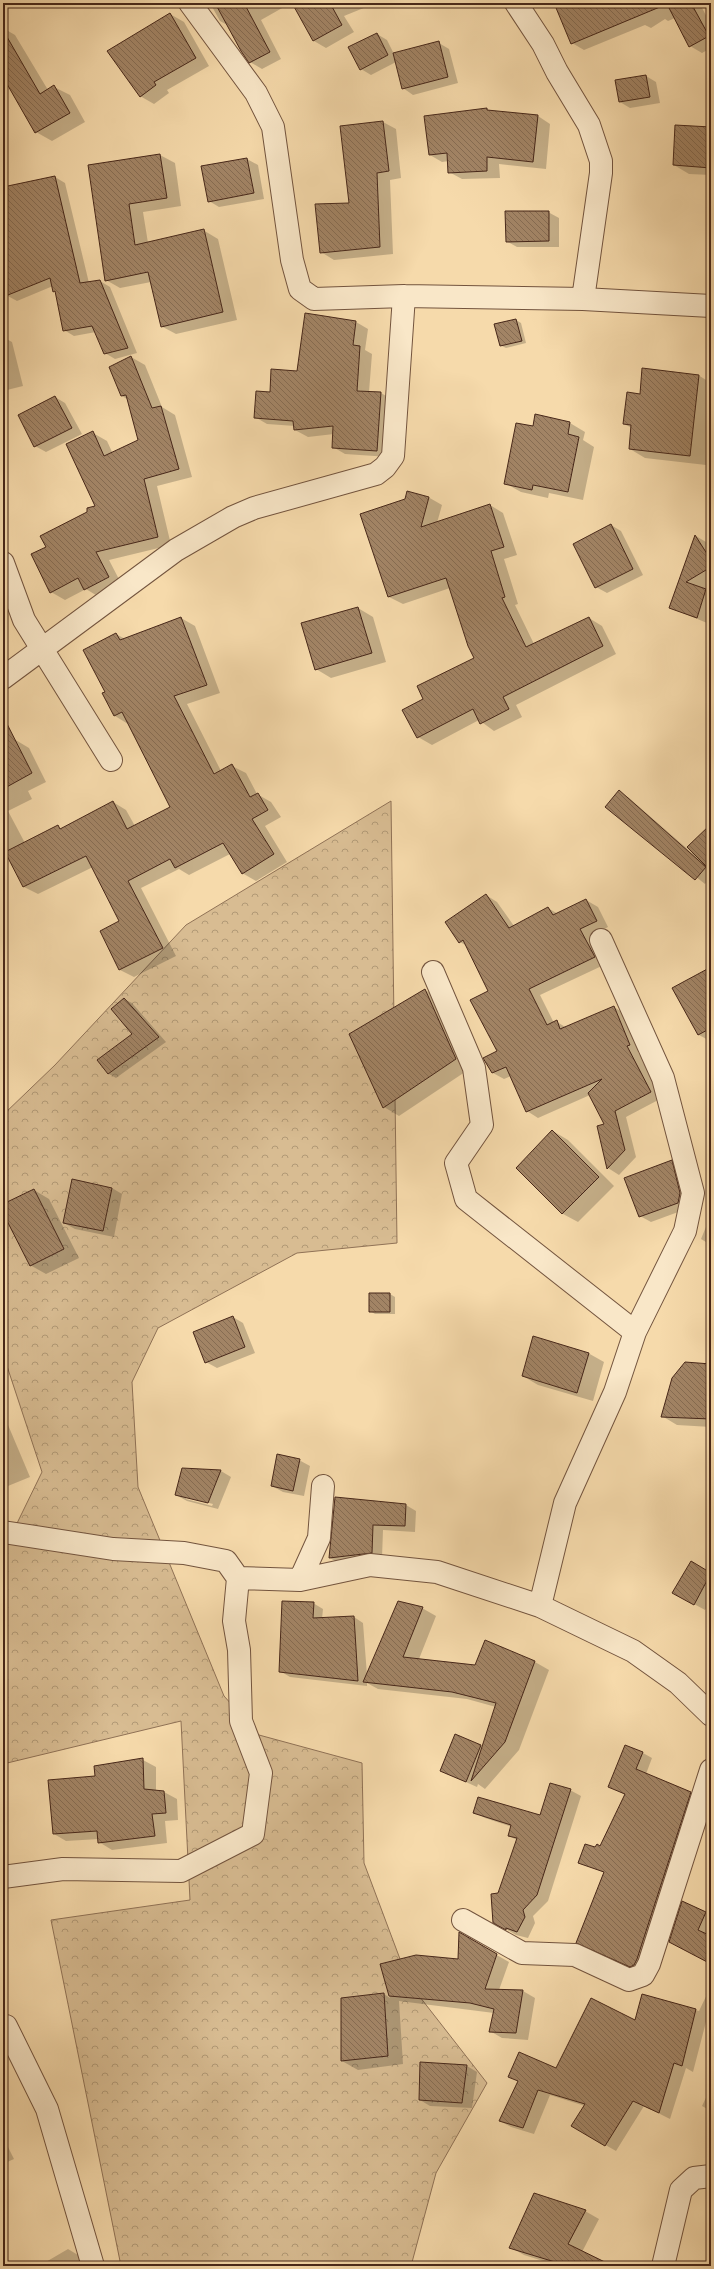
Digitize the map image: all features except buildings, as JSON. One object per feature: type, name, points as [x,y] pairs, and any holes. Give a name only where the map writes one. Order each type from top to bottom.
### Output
[{"type":"street","points":[[190,3],[256,93],[273,127],[292,260],[300,289],[314,298],[404,296],[583,299],[711,306]]},
{"type":"street","points":[[516,3],[543,44],[589,125],[601,161],[601,173],[583,299]]},
{"type":"street","points":[[3,678],[176,550],[233,518],[254,508],[376,474],[385,467],[393,456],[404,296]]},
{"type":"street","points":[[3,563],[24,620],[111,760]]},
{"type":"street","points":[[540,1606],[565,1504],[615,1392],[635,1332],[685,1231],[692,1193],[663,1078],[601,940]]},
{"type":"street","points":[[433,972],[474,1068],[482,1125],[456,1163],[466,1199],[635,1332]]},
{"type":"street","points":[[300,1580],[319,1538],[323,1486]]},
{"type":"street","points":[[3,1532],[113,1549],[184,1553],[226,1561],[238,1578],[234,1621],[239,1650],[241,1721],[261,1773],[252,1834],[181,1871],[63,1869],[3,1877]]},
{"type":"street","points":[[238,1578],[300,1580],[370,1565],[437,1572],[540,1606],[633,1651],[678,1683],[711,1715]]},
{"type":"street","points":[[463,1920],[522,1953],[575,1955],[629,1980],[643,1975],[649,1964],[711,1770]]},
{"type":"street","points":[[4,2025],[47,2109],[93,2266]]},
{"type":"street","points":[[663,2266],[681,2190],[694,2178],[711,2176]]},
{"type":"green space","points":[[391,801],[397,1243],[297,1253],[158,1328],[132,1382],[138,1487],[224,1696],[259,1735],[362,1763],[364,1863],[409,1983],[487,2083],[436,2173],[411,2266],[121,2266],[51,1920],[190,1900],[181,1721],[3,1764],[3,1552],[42,1472],[3,1354],[3,1115],[55,1065],[186,925]]}]
